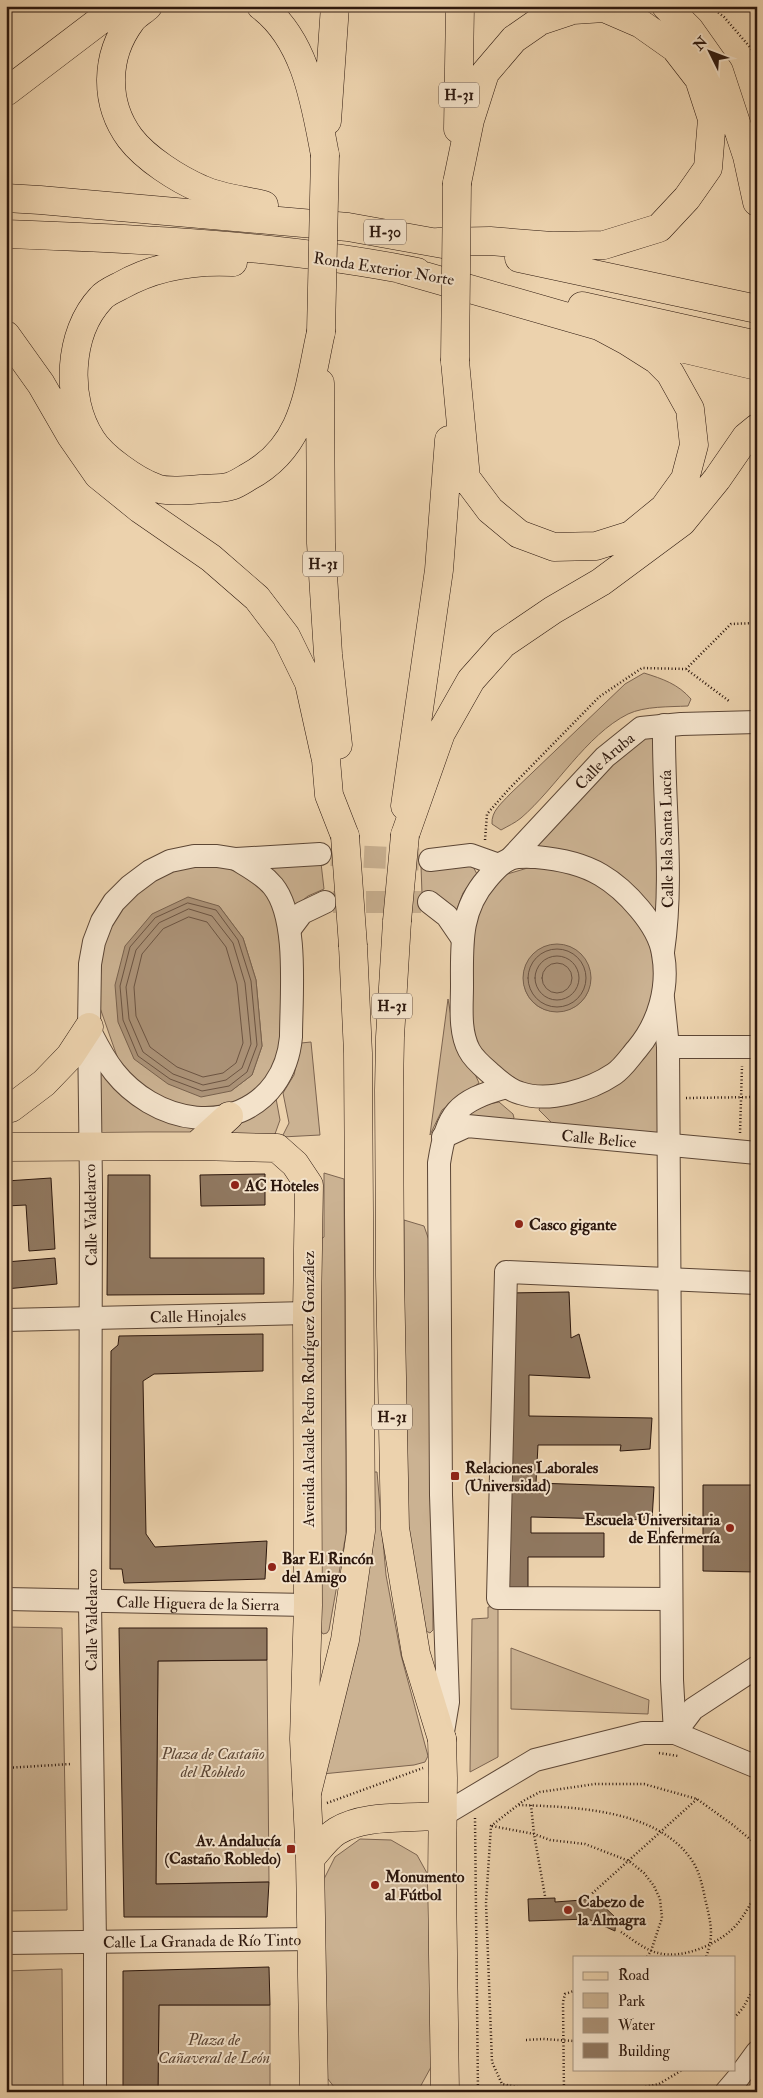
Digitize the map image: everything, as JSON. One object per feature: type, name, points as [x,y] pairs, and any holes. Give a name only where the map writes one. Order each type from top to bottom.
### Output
[{"type":"main road","points":[[6,92],[119,6]]},
{"type":"main road","points":[[148,6],[132,20],[118,46],[110,74],[114,107],[130,138],[158,164],[202,190],[348,227]]},
{"type":"main road","points":[[261,6],[274,17],[298,54],[314,97],[325,155]]},
{"type":"main road","name":"H-31","points":[[314,1799],[344,1640],[361,1530],[358,1053],[345,836],[336,796],[321,543],[319,460],[325,155],[335,6]]},
{"type":"main road","name":"H-31","points":[[442,1739],[416,1654],[395,1528],[390,1276],[389,1090],[396,921],[405,835],[412,798],[439,570],[455,361],[460,6]]},
{"type":"main road","points":[[666,6],[690,30],[719,71],[747,156],[757,202]]},
{"type":"main road","points":[[438,242],[490,241],[552,246],[604,246],[659,228],[687,198],[708,168],[712,119],[699,79],[675,48],[641,24],[604,8],[573,10],[540,21],[514,40],[484,73],[470,120],[457,183]]},
{"type":"main road","name":"Ronda Exterior Norte","points":[[6,198],[49,200],[348,227],[438,242],[576,269],[757,309]]},
{"type":"main road","name":"Ronda Exterior Norte","points":[[6,234],[150,239],[350,261],[542,297],[757,345]]},
{"type":"main road","points":[[321,332],[304,410],[287,446],[264,469],[231,486],[158,489],[118,467],[91,440],[75,402],[74,360],[81,327],[101,297],[136,276],[172,265],[216,261],[263,264],[350,261]]},
{"type":"main road","points":[[400,269],[599,326],[648,342],[757,366]]},
{"type":"main road","points":[[455,361],[466,478],[490,510],[519,534],[554,547],[596,546],[631,535],[664,508],[685,479],[694,445],[690,409],[670,373],[657,360],[599,326]]},
{"type":"main road","points":[[6,335],[41,384],[71,436],[98,475],[140,510],[211,558],[257,598],[286,636],[309,682],[336,796]]},
{"type":"main road","points":[[412,798],[442,733],[471,680],[503,644],[552,610],[601,582],[682,522],[717,479],[746,436],[757,428]]},
{"type":"main road","points":[[6,1109],[11,1108],[44,1083],[70,1056],[89,1028]]},
{"type":"main road","points":[[196,1146],[229,1116]]},
{"type":"main road","name":"Avenida Alcalde Pedro Rodríguez González","points":[[6,1147],[196,1146],[277,1148],[295,1164],[309,1185],[307,1313],[308,1606],[304,1739],[314,1799],[310,1858],[310,1939],[317,2087]]},
{"type":"main road","points":[[442,1739],[445,2092]]},
{"type":"main road","points":[[310,1858],[336,1831],[370,1819],[418,1818],[443,1815]]},
{"type":"street","name":"Calle Aruba","points":[[513,1090],[482,1066],[468,1050],[466,1042],[462,1015],[462,938],[467,911],[479,888],[605,757],[641,728],[757,722]]},
{"type":"street","name":"Calle Isla Santa Lucía","points":[[663,952],[667,926],[668,852],[664,726]]},
{"type":"street","points":[[236,859],[320,854]]},
{"type":"street","points":[[430,860],[470,855],[505,862],[536,857],[562,860],[600,874],[615,884],[632,900],[654,932],[663,952],[668,1047],[669,1442],[672,1680],[675,1734]]},
{"type":"street","name":"Calle Valdelarco","points":[[95,2092],[95,1942],[90,1602],[90,964],[94,942],[102,921],[114,902],[130,886],[150,871],[170,860],[194,856],[217,856],[236,859]]},
{"type":"street","points":[[89,1028],[106,1063],[132,1090],[149,1102],[169,1111],[188,1116],[229,1116],[259,1101],[274,1087],[290,1053],[290,929],[284,904],[273,886],[258,872],[236,859]]},
{"type":"street","points":[[290,929],[302,913],[325,902]]},
{"type":"street","points":[[429,902],[447,916],[462,938]]},
{"type":"street","points":[[442,1739],[448,1702],[441,1495],[439,1163],[443,1137],[449,1119],[465,1104],[488,1092],[513,1090],[536,1096],[576,1091],[615,1073],[644,1041],[664,998]]},
{"type":"street","points":[[668,1047],[749,1052]]},
{"type":"street","points":[[513,1090],[538,1132]]},
{"type":"street","name":"Calle Belice","points":[[443,1137],[467,1126],[669,1145],[748,1148]]},
{"type":"street","points":[[671,1599],[583,1602],[498,1598],[506,1272],[757,1283]]},
{"type":"street","name":"Calle Hinojales","points":[[6,1320],[307,1313]]},
{"type":"street","name":"Calle Higuera de la Sierra","points":[[6,1599],[308,1606]]},
{"type":"street","points":[[675,1734],[693,1709],[757,1667]]},
{"type":"street","points":[[443,1815],[535,1760],[644,1733],[675,1734],[757,1767]]},
{"type":"street","name":"Calle La Granada de Río Tinto","points":[[6,1943],[310,1939]]},
{"type":"street","points":[[726,2092],[757,2052]]},
{"type":"path","points":[[710,6],[724,17],[756,53],[757,57]]},
{"type":"path","points":[[686,669],[731,624],[757,624]]},
{"type":"path","points":[[485,840],[487,814],[509,789],[599,697],[642,668],[686,669],[729,701]]},
{"type":"path","points":[[748,1148],[741,1098],[749,1052]]},
{"type":"path","points":[[679,1098],[757,1098]]},
{"type":"path","points":[[658,1753],[678,1756]]},
{"type":"path","points":[[6,1768],[71,1764]]},
{"type":"path","points":[[314,1799],[429,1766]]},
{"type":"path","points":[[542,2092],[502,2084],[492,2062],[486,1903],[491,1826],[518,1805],[540,1792],[595,1784],[644,1784],[697,1799],[734,1825],[757,1845]]},
{"type":"path","points":[[587,1898],[697,1799]]},
{"type":"path","points":[[518,1805],[587,1809],[622,1816],[651,1826],[682,1848],[692,1859],[699,1875],[712,1932],[706,1956]]},
{"type":"path","points":[[531,1806],[534,1834],[546,1896]]},
{"type":"path","points":[[475,1813],[478,2092]]},
{"type":"path","points":[[491,1826],[534,1834],[550,1840],[585,1844],[629,1861],[644,1873],[654,1886],[660,1899],[662,1918],[648,1956]]},
{"type":"path","points":[[620,1932],[651,1951],[660,1954],[700,1950],[738,1924],[757,1893]]},
{"type":"path","points":[[736,2016],[743,2008],[757,1982]]},
{"type":"path","points":[[564,2092],[563,2002],[565,1994],[573,1991]]},
{"type":"path","points":[[526,2040],[573,2041]]},
{"type":"path","points":[[618,2092],[659,2084],[682,2070]]},
{"type":"green space","points":[[644,673],[664,680],[681,689],[691,699],[688,706],[649,708],[635,711],[613,723],[585,748],[521,818],[501,830],[492,824],[495,811],[510,794],[625,684]]},
{"type":"green space","points":[[659,732],[657,920],[532,845],[636,737]]},
{"type":"green space","points":[[258,861],[321,863],[324,889],[308,896],[293,908]]},
{"type":"green space","points":[[224,863],[257,881],[276,906],[282,935],[283,1050],[266,1083],[229,1107],[189,1109],[147,1090],[119,1062],[98,1002],[104,936],[132,892],[173,867]],"holes":[[[219,906],[243,938],[256,980],[262,1046],[252,1075],[231,1091]]]},
{"type":"green space","points":[[471,863],[477,874],[463,893],[457,909],[453,910],[429,894],[422,894],[421,866]]},
{"type":"green space","points":[[531,867],[567,869],[605,884],[630,910],[649,941],[654,966],[653,1000],[640,1030],[608,1068],[569,1085],[533,1087],[504,1076],[476,1047],[470,1025],[475,917],[486,895],[504,875]],"holes":[[[554,945],[569,948],[580,955],[587,965],[590,976],[589,988],[584,999],[575,1007],[561,1011],[546,1010],[535,1004],[527,994],[524,982],[525,970],[530,959],[540,950]]]},
{"type":"green space","points":[[448,999],[452,1022],[479,1083],[442,1110],[430,1135]]},
{"type":"green space","points":[[658,1036],[660,1134],[554,1125],[539,1110],[541,1105]]},
{"type":"green space","points":[[311,1042],[320,1135],[282,1137],[289,1123],[283,1093],[294,1075],[301,1043]]},
{"type":"green space","points":[[99,1064],[207,1126],[190,1136],[98,1138]]},
{"type":"green space","points":[[275,1093],[280,1120],[275,1134],[266,1139],[225,1136],[227,1130]]},
{"type":"green space","points":[[499,1102],[513,1114],[514,1118],[511,1122],[466,1115],[489,1104]]},
{"type":"green space","points":[[324,1173],[344,1179],[346,1534],[329,1630],[323,1634],[320,1630],[318,1241],[324,1237]]},
{"type":"green space","points":[[404,1220],[424,1226],[431,1246],[433,1630],[430,1633],[424,1630],[412,1572],[404,1471]]},
{"type":"green space","points":[[373,1472],[377,1472],[386,1575],[401,1655],[428,1756],[425,1762],[414,1765],[322,1774]]},
{"type":"green space","points":[[498,1606],[498,1757],[470,1772],[472,1619],[488,1618],[488,1607]]},
{"type":"green space","points":[[6,1627],[62,1628],[67,1910],[6,1911]]},
{"type":"green space","points":[[511,1648],[649,1700],[648,1714],[511,1709]]},
{"type":"green space","name":"Plaza de Castaño del Robledo","points":[[267,1660],[269,1882],[156,1884],[158,1661]]},
{"type":"green space","points":[[360,1839],[391,1840],[417,1855],[433,1884],[436,2058],[419,2089],[415,2092],[338,2092],[324,2074],[323,1881],[335,1857]]},
{"type":"green space","points":[[62,1969],[63,2092],[6,2092],[6,1971]]},
{"type":"green space","name":"Plaza de Cañaveral de León","points":[[159,2005],[270,2005],[270,2092],[158,2092]]},
{"type":"water","points":[[188,897],[219,906],[243,938],[256,980],[262,1046],[252,1075],[231,1091],[201,1097],[168,1084],[134,1059],[118,1022],[115,985],[125,946],[152,914]]},
{"type":"water","points":[[557,944],[570,947],[581,954],[588,965],[591,978],[588,991],[581,1002],[570,1009],[557,1012],[544,1009],[533,1002],[526,991],[523,978],[526,965],[533,954],[544,947]]},
{"type":"building","points":[[265,1174],[265,1205],[201,1206],[200,1175]]},
{"type":"building","points":[[108,1175],[150,1175],[150,1258],[264,1258],[264,1294],[107,1295]]},
{"type":"building","points":[[51,1178],[55,1249],[29,1251],[26,1205],[6,1206],[6,1181]]},
{"type":"building","points":[[55,1258],[57,1284],[6,1289],[6,1262]]},
{"type":"building","points":[[569,1292],[571,1338],[579,1334],[590,1378],[529,1375],[529,1416],[652,1418],[650,1449],[620,1451],[621,1445],[538,1445],[536,1483],[654,1487],[652,1520],[531,1517],[531,1533],[604,1533],[604,1557],[528,1557],[528,1593],[509,1593],[508,1293]]},
{"type":"building","points":[[263,1334],[263,1371],[154,1374],[143,1381],[146,1534],[155,1547],[267,1541],[265,1579],[124,1583],[122,1569],[110,1569],[111,1351],[118,1345],[119,1336]]},
{"type":"building","name":"Escuela Universitaria de Enfermería","points":[[703,1485],[757,1485],[757,1572],[703,1571]]},
{"type":"building","points":[[119,1628],[267,1628],[267,1660],[158,1661],[156,1884],[269,1882],[267,1917],[124,1917]]},
{"type":"building","name":"Cabezo de la Almagra","points":[[555,1898],[555,1902],[596,1899],[616,1918],[615,1931],[588,1919],[529,1921],[528,1899]]},
{"type":"building","points":[[269,1967],[270,2005],[159,2005],[158,2092],[123,2092],[123,1971]]},
{"type":"tunnel","points":[[331,855],[430,860]]},
{"type":"tunnel","points":[[333,902],[429,902]]},
{"type":"place","name":"AC Hoteles","points":[[235,1185]]},
{"type":"place","name":"Casco gigante","points":[[519,1224]]},
{"type":"place","name":"Relaciones Laborales (Universidad)","points":[[455,1476]]},
{"type":"place","name":"Escuela Universitaria de Enfermería","points":[[730,1528]]},
{"type":"place","name":"Bar El Rincón del Amigo","points":[[272,1567]]},
{"type":"place","name":"Av. Andalucía (Castaño Robledo)","points":[[291,1849]]},
{"type":"place","name":"Monumento al Fútbol","points":[[375,1885]]},
{"type":"place","name":"Cabezo de la Almagra","points":[[568,1910]]}]
